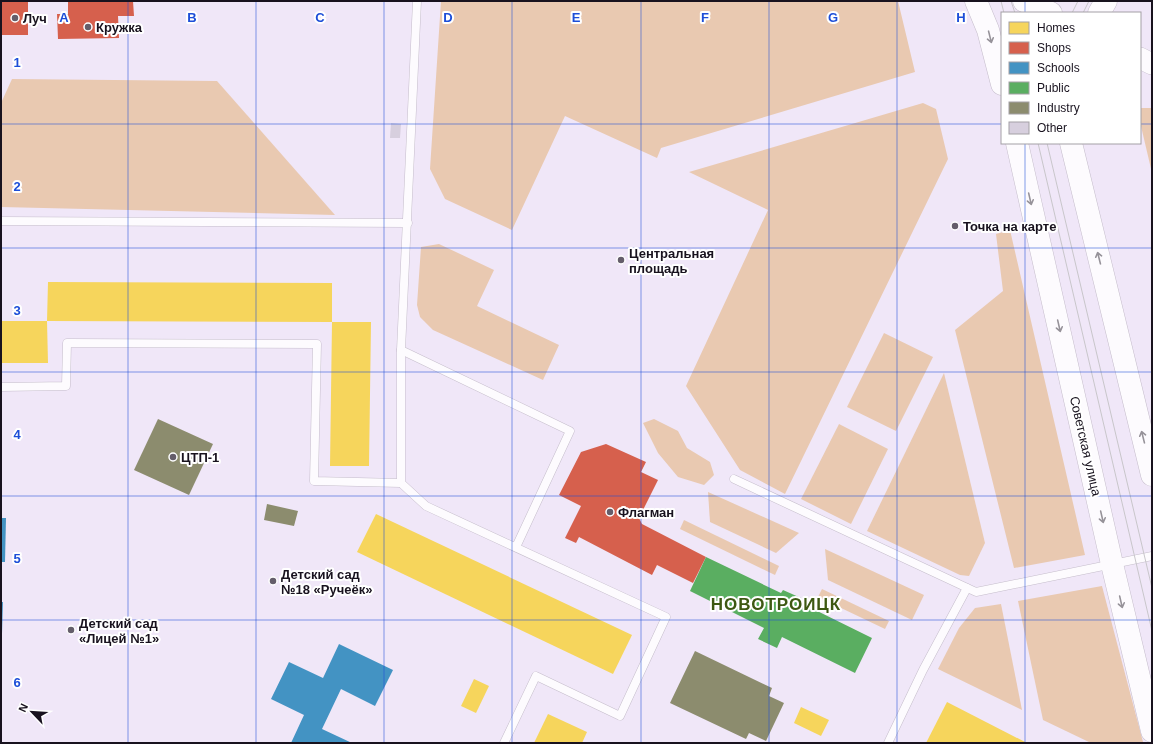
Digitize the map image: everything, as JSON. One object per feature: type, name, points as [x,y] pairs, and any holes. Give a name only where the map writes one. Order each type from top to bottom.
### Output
[{"type":"main road","points":[[976,1],[988,30],[1001,80]]},
{"type":"main road","points":[[1024,1],[1052,10]]},
{"type":"main road","points":[[1100,12],[1106,1]]},
{"type":"main road","points":[[1071,144],[1152,475]]},
{"type":"main road","name":"Советская улица","points":[[1020,149],[1112,564],[1152,731]]},
{"type":"street","points":[[1141,58],[1152,64]]},
{"type":"lane","points":[[401,483],[401,350],[417,1]]},
{"type":"lane","points":[[1,221],[408,223]]},
{"type":"lane","points":[[1,387],[66,386],[66,343],[317,344],[314,481],[401,483],[426,506],[666,617],[620,716],[536,676],[504,743]]},
{"type":"lane","points":[[401,350],[570,432],[516,547]]},
{"type":"lane","points":[[734,479],[976,592],[1152,556]]},
{"type":"lane","points":[[888,743],[967,588]]},
{"type":"shaded area","points":[[441,1],[898,1],[915,72],[661,148],[657,158],[565,116],[512,230],[445,199],[430,169]]},
{"type":"shaded area","points":[[12,79],[217,81],[335,215],[1,207],[1,103]]},
{"type":"shaded area","points":[[923,103],[936,109],[948,159],[785,494],[740,470],[686,386],[768,210],[689,172]]},
{"type":"shaded area","points":[[1141,108],[1152,108],[1152,173],[1141,126]]},
{"type":"shaded area","points":[[1010,230],[1085,555],[1014,568],[955,330],[1003,291],[996,234]]},
{"type":"shaded area","points":[[439,244],[494,270],[477,306],[559,345],[543,380],[433,330],[420,317],[417,305],[421,247]]},
{"type":"shaded area","points":[[884,333],[933,357],[896,431],[847,407]]},
{"type":"shaded area","points":[[944,373],[985,543],[969,576],[960,575],[867,531]]},
{"type":"shaded area","points":[[654,419],[678,431],[687,448],[710,462],[714,475],[704,485],[678,477],[658,453],[643,423]]},
{"type":"shaded area","points":[[839,424],[888,449],[851,524],[801,499]]},
{"type":"shaded area","points":[[708,492],[799,533],[776,553],[710,522]]},
{"type":"shaded area","points":[[684,520],[779,566],[775,575],[680,529]]},
{"type":"shaded area","points":[[825,549],[924,595],[912,620],[828,580]]},
{"type":"shaded area","points":[[1102,586],[1143,743],[1091,743],[1043,720],[1018,601]]},
{"type":"shaded area","points":[[822,589],[889,621],[885,629],[818,597]]},
{"type":"shaded area","points":[[1001,604],[1022,710],[938,669],[959,628],[975,608]]},
{"type":"building: Homes","points":[[48,282],[332,283],[332,322],[47,321]]},
{"type":"building: Homes","points":[[1,321],[47,321],[48,363],[1,363]]},
{"type":"building: Homes","points":[[332,322],[371,322],[369,466],[330,466]]},
{"type":"building: Homes","points":[[376,514],[632,635],[613,674],[357,552]]},
{"type":"building: Homes","points":[[474,679],[489,686],[476,713],[461,706]]},
{"type":"building: Homes","points":[[947,702],[1027,743],[926,743]]},
{"type":"building: Homes","points":[[801,707],[829,720],[821,736],[794,723]]},
{"type":"building: Homes","points":[[548,714],[587,732],[582,743],[534,743]]},
{"type":"building: Shops","name":"Луч","points":[[1,1],[28,1],[28,35],[1,35]]},
{"type":"building: Shops","name":"Кружка","points":[[68,1],[133,1],[134,16],[118,16],[119,38],[58,39],[57,14],[68,14]]},
{"type":"building: Shops","name":"Флагман","points":[[606,444],[646,462],[641,472],[658,480],[639,518],[642,524],[706,557],[693,583],[657,565],[652,575],[579,537],[576,543],[565,538],[581,506],[559,495],[581,452]]},
{"type":"building: Schools","points":[[1,518],[6,518],[5,562],[1,562]]},
{"type":"building: Schools","points":[[1,602],[3,602],[2,633],[1,633]]},
{"type":"building: Schools","points":[[339,644],[393,670],[375,706],[341,689],[322,729],[352,743],[291,743],[304,715],[271,699],[289,662],[323,678]]},
{"type":"building: Public","points":[[706,557],[781,593],[783,590],[801,598],[799,602],[872,638],[855,673],[782,637],[777,648],[758,639],[764,628],[690,591]]},
{"type":"building: Industry","name":"ЦТП-1","points":[[158,419],[213,444],[189,495],[134,470]]},
{"type":"building: Industry","points":[[267,504],[298,511],[294,526],[264,520]]},
{"type":"building: Industry","points":[[695,651],[772,688],[769,696],[784,703],[766,741],[749,733],[746,739],[670,703]]},
{"type":"building: Other","points":[[391,123],[401,124],[400,138],[390,138]]},
{"type":"tram line","points":[[1001,1],[1004,12]]},
{"type":"tram line","points":[[1011,1],[1015,12]]},
{"type":"tram line","points":[[1072,12],[1078,1]]},
{"type":"tram line","points":[[1084,12],[1089,1]]},
{"type":"tram line","points":[[1038,144],[1152,631]]},
{"type":"tram line","points":[[1047,144],[1152,588]]},
{"type":"place","name":"Луч","points":[[15,18]]},
{"type":"place","name":"Кружка","points":[[88,27]]},
{"type":"place","name":"Точка на карте","points":[[955,226]]},
{"type":"place","name":"Центральная площадь","points":[[621,260]]},
{"type":"place","name":"ЦТП-1","points":[[173,457]]},
{"type":"place","name":"Флагман","points":[[610,512]]},
{"type":"place","name":"Детский сад №18 «Ручеёк»","points":[[273,581]]},
{"type":"place","name":"Детский сад «Лицей №1»","points":[[71,630]]},
{"type":"district","name":"НОВОТРОИЦК","points":[[776,604]]}]
